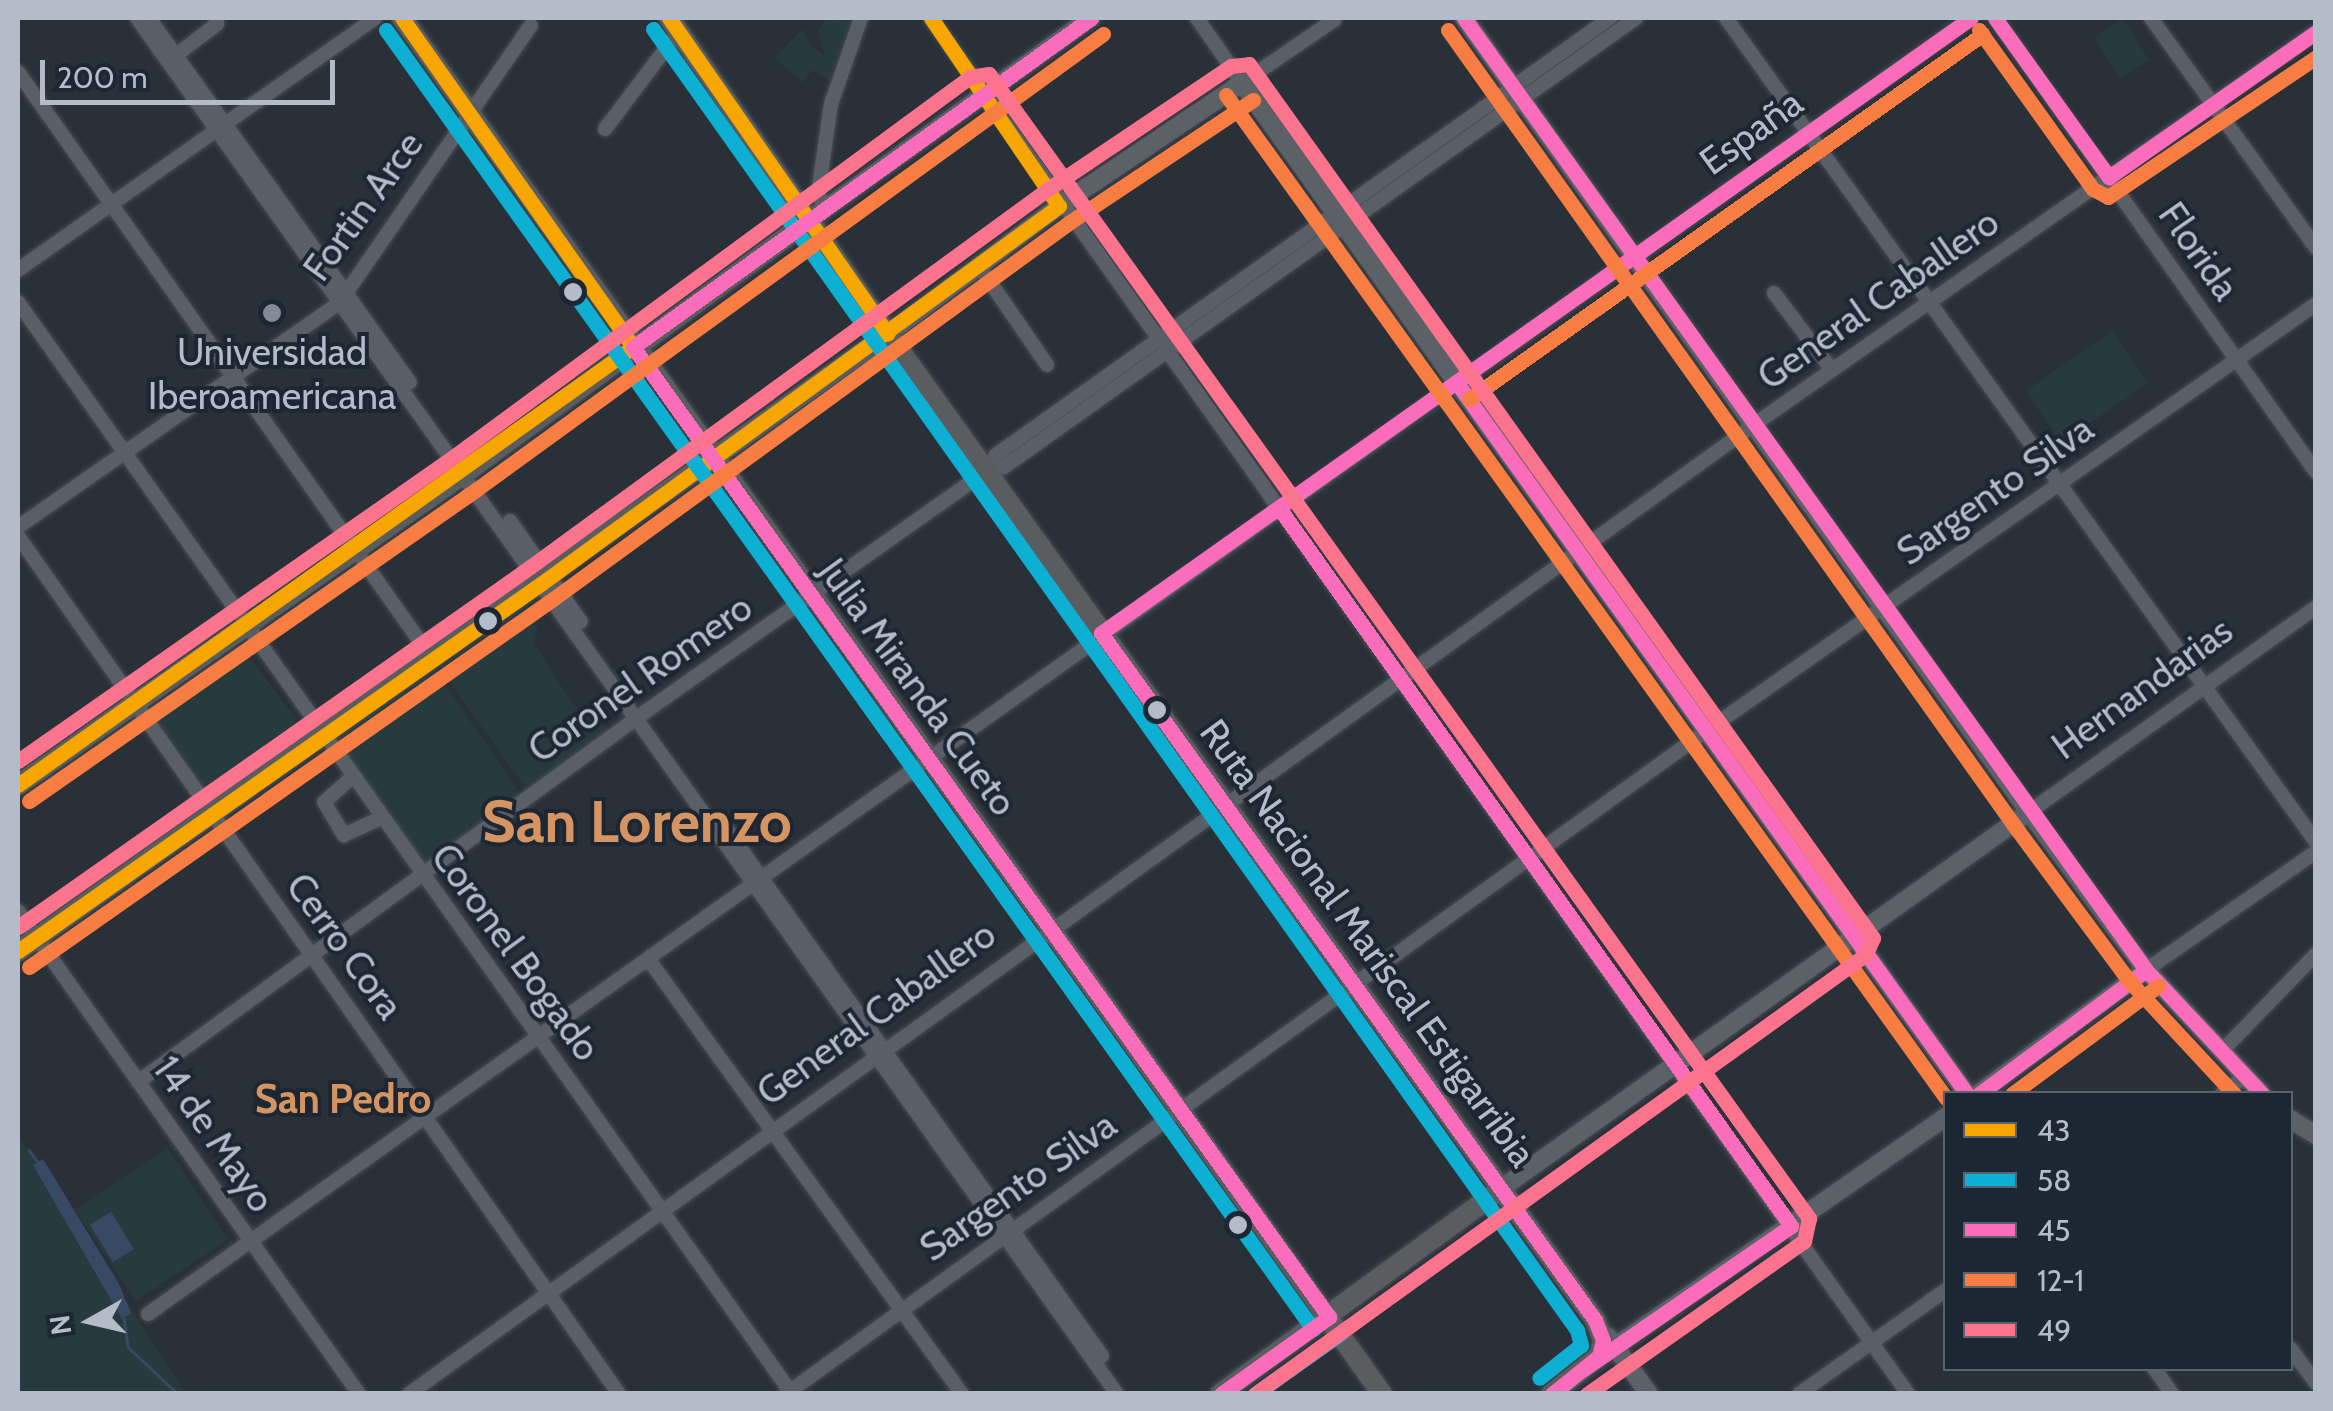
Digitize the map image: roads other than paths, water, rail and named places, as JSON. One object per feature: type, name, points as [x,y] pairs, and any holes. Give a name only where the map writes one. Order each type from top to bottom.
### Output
[{"type":"highway","name":"Julia Miranda Cueto","points":[[402,18],[926,760],[1051,928],[1382,1394]]},
{"type":"highway","name":"Ruta Nacional Mariscal Estigarribia","points":[[674,24],[814,207],[888,334],[1595,1320]]},
{"type":"highway","points":[[18,785],[353,545],[468,469],[814,207]]},
{"type":"highway","points":[[18,950],[431,656],[546,580],[888,334]]},
{"type":"highway","name":"Hernandarias","points":[[1220,1394],[1502,1188]]},
{"type":"highway","points":[[1551,1394],[1593,1363],[1603,1340],[1595,1320]]},
{"type":"main road","points":[[814,207],[1091,18]]},
{"type":"main road","points":[[1464,18],[1631,259],[2146,970],[2259,1091]]},
{"type":"main road","points":[[888,334],[1059,206],[1242,84],[1965,1091]]},
{"type":"main road","name":"Hernandarias","points":[[1502,1188],[2029,812]]},
{"type":"main road","points":[[1982,1091],[2146,970]]},
{"type":"main road","points":[[1593,1363],[1943,1118]]},
{"type":"main road","points":[[2293,1120],[2316,1135]]},
{"type":"main road","points":[[1595,1320],[1649,1394]]},
{"type":"street","points":[[137,18],[468,469],[759,883],[1128,1394]]},
{"type":"street","points":[[149,18],[219,128]]},
{"type":"street","points":[[176,56],[217,24],[216,18]]},
{"type":"street","points":[[18,270],[374,18]]},
{"type":"street","points":[[814,207],[831,104],[861,18]]},
{"type":"street","points":[[931,18],[1059,206],[1533,859],[1908,1394]]},
{"type":"street","points":[[1196,18],[1242,84],[1334,20]]},
{"type":"street","name":"Coronel Romero","points":[[1518,94],[1610,18]]},
{"type":"street","name":"Coronel Romero","points":[[138,1082],[641,715],[987,471],[1004,467],[1160,348],[1518,94],[1636,18]]},
{"type":"street","points":[[1726,18],[2316,842]]},
{"type":"street","name":"España","points":[[148,1314],[759,883],[1808,130],[1972,18]]},
{"type":"street","name":"Florida","points":[[1996,18],[2316,472]]},
{"type":"street","points":[[2151,18],[2316,248]]},
{"type":"street","points":[[2306,18],[2316,32]]},
{"type":"street","points":[[605,129],[674,24]]},
{"type":"street","name":"Fortin Arce","points":[[18,527],[343,298],[531,26]]},
{"type":"street","name":"General Caballero","points":[[410,1394],[658,1208],[1404,680],[1752,426],[2316,32]]},
{"type":"street","points":[[18,72],[431,656]]},
{"type":"street","points":[[979,266],[1047,365]]},
{"type":"street","points":[[1774,293],[1832,370]]},
{"type":"street","name":"Coronel Bogado","points":[[18,302],[122,456],[789,1392]]},
{"type":"street","name":"Sargento Silva","points":[[789,1392],[1008,1230],[1356,988],[1706,731],[2316,304]]},
{"type":"street","name":"Cerro Cora","points":[[18,536],[130,704],[428,1118],[545,1295],[618,1394]]},
{"type":"street","name":"Hernandarias","points":[[2029,812],[2316,607]]},
{"type":"street","points":[[351,778],[324,802],[344,835],[380,818]]},
{"type":"street","points":[[2146,970],[2316,852]]},
{"type":"street","name":"14 de Mayo","points":[[18,911],[359,1394]]},
{"type":"street","points":[[2222,1051],[2316,954]]},
{"type":"street","points":[[650,960],[962,1394]]},
{"type":"street","points":[[2226,1091],[2245,1076]]},
{"type":"street","points":[[1008,1230],[1117,1394]]},
{"type":"street","points":[[1799,1394],[1943,1292]]},
{"type":"street","points":[[2293,1352],[2316,1384]]},
{"type":"street","points":[[2150,1394],[2170,1392],[2156,1371]]},
{"type":"water","points":[[43,1159],[119,1284],[131,1313],[122,1319],[33,1165]]},
{"type":"water","points":[[111,1212],[134,1249],[113,1262],[90,1225]]},
{"type":"waterway","points":[[29,1150],[39,1164]]},
{"type":"waterway","points":[[124,1318],[128,1347],[178,1394]]},
{"type":"place","name":"Universidad Iberoamericana","points":[[272,313]]},
{"type":"district","name":"San Lorenzo","points":[[637,822]]},
{"type":"district","name":"San Pedro","points":[[343,1099]]}]
